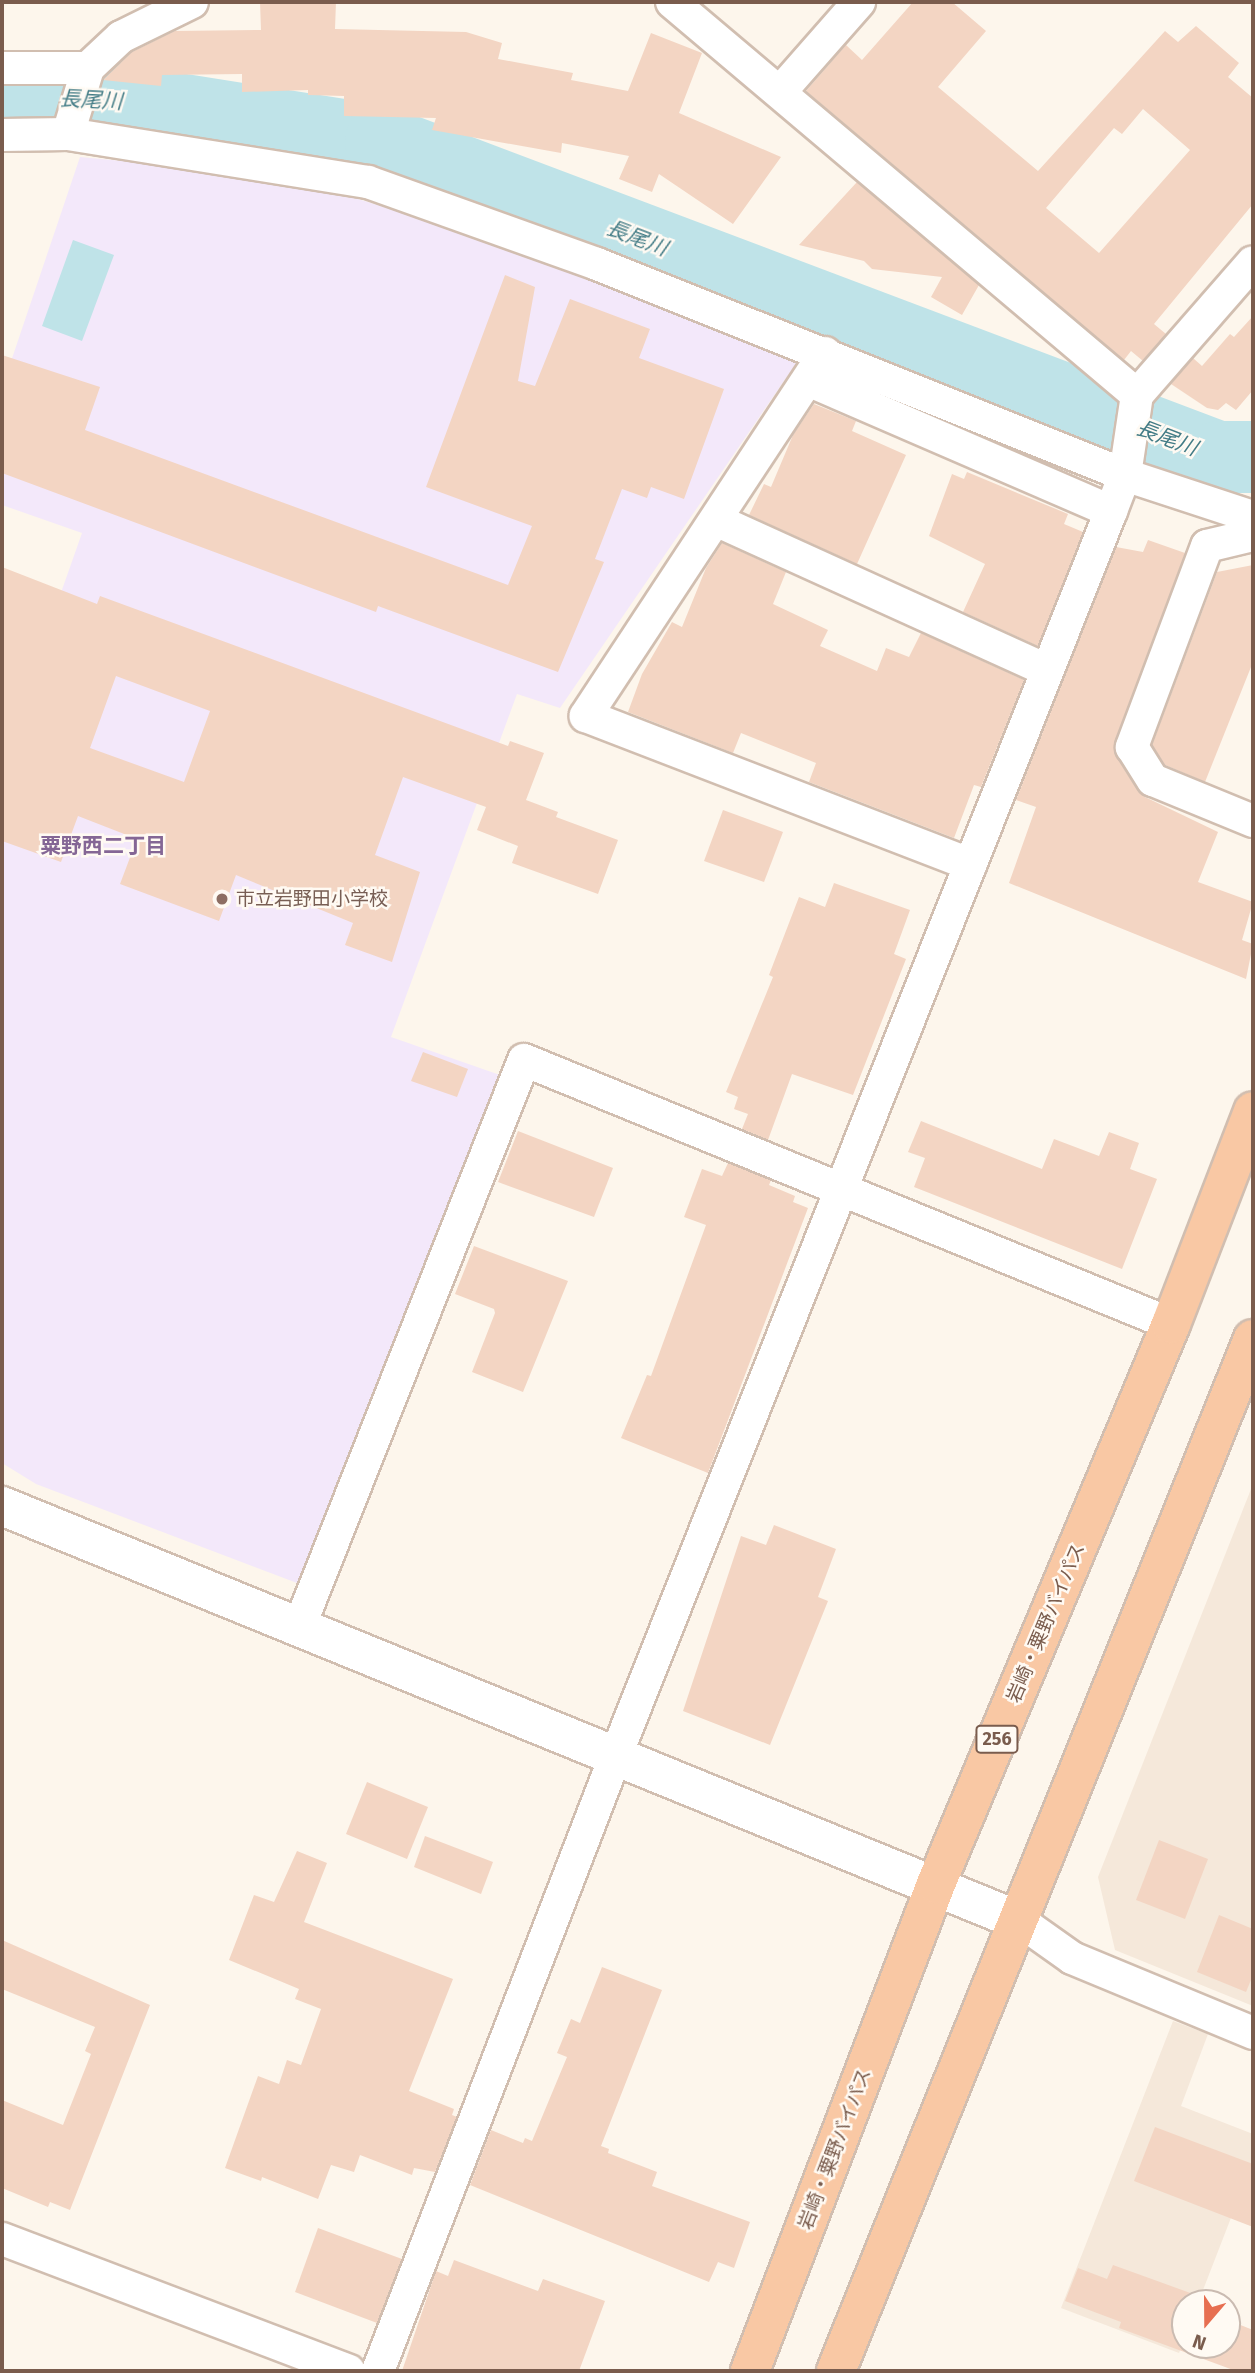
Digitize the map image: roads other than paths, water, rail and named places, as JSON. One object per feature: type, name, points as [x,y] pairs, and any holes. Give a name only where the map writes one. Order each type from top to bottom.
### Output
[{"type":"highway","name":"岩崎・粟野バイパス","points":[[750,2371],[936,1884],[1171,1324],[1253,1111]]},
{"type":"highway","points":[[836,2371],[1251,1349]]},
{"type":"street","points":[[70,127],[86,74],[121,37],[192,2]]},
{"type":"street","points":[[672,2],[1138,395]]},
{"type":"street","points":[[780,92],[859,2]]},
{"type":"street","points":[[2,68],[86,74]]},
{"type":"street","points":[[2,135],[70,127],[368,182],[825,353],[1125,475],[1253,517]]},
{"type":"street","points":[[378,2371],[616,1755],[1125,475],[1138,395],[1253,262]]},
{"type":"street","points":[[825,353],[810,381],[718,521],[586,716],[970,864]]},
{"type":"street","points":[[810,381],[1111,511]]},
{"type":"street","points":[[718,521],[1047,670]]},
{"type":"street","points":[[1253,535],[1208,546],[1132,747],[1153,780],[1253,821]]},
{"type":"street","points":[[298,1630],[524,1060],[1171,1324]]},
{"type":"street","points":[[2,1506],[298,1630],[936,1884],[1020,1920],[1072,1958],[1253,2033]]},
{"type":"street","points":[[2,2239],[349,2371]]},
{"type":"water","points":[[73,240],[114,255],[82,341],[42,326]]},
{"type":"waterway","name":"長尾川","points":[[2,97],[115,99],[381,141],[1218,457],[1253,457]]},
{"type":"place","name":"市立岩野田小学校","points":[[222,899]]},
{"type":"district","name":"粟野西二丁目","points":[[103,846]]}]
